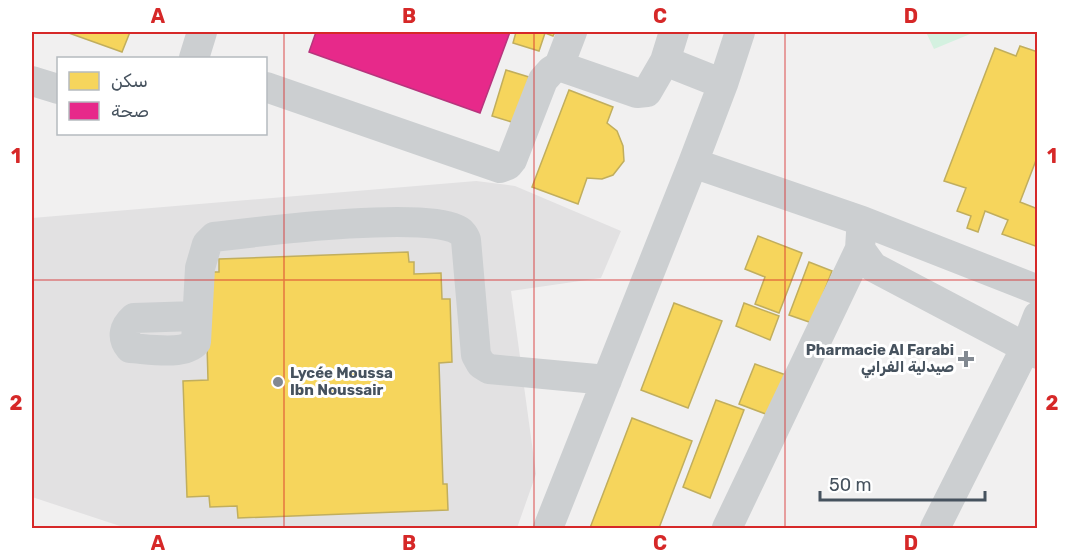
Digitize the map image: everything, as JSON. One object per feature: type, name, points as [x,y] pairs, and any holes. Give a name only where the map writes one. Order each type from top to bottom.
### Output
[{"type":"street","points":[[194,57],[202,32]]},
{"type":"street","points":[[267,87],[500,168],[508,165],[512,160],[543,80],[550,71],[559,66],[572,32]]},
{"type":"street","points":[[559,66],[637,93],[647,92],[665,61],[674,32]]},
{"type":"street","points":[[548,528],[693,163],[740,32]]},
{"type":"street","points":[[665,61],[723,84]]},
{"type":"street","points":[[32,81],[57,89]]},
{"type":"street","points":[[693,163],[861,235],[1038,290]]},
{"type":"street","points":[[196,316],[200,268],[207,244],[214,237],[292,228],[402,221],[441,225],[460,231],[466,240],[476,354],[481,364],[489,369],[606,380]]},
{"type":"street","points":[[861,235],[873,267],[1032,350]]},
{"type":"street","points":[[727,528],[861,235]]},
{"type":"street","points":[[935,528],[1032,350],[1038,316]]},
{"type":"shaded area","name":"Lycée Moussa Ibn Noussair","points":[[476,181],[515,186],[621,231],[601,278],[511,291],[536,474],[517,528],[126,528],[32,497],[32,218]]},
{"type":"green space","points":[[926,32],[975,32],[934,49]]},
{"type":"building: سكن","points":[[66,32],[130,32],[122,52]]},
{"type":"building: سكن","points":[[516,32],[555,32],[553,36],[545,33],[539,51],[513,43]]},
{"type":"building: سكن","points":[[1020,46],[1038,52],[1038,155],[1020,202],[1038,209],[1038,247],[1002,234],[1008,220],[985,211],[978,232],[967,228],[971,216],[957,211],[966,188],[944,181],[995,48],[1016,56]]},
{"type":"building: سكن","points":[[506,70],[529,77],[515,123],[492,116]]},
{"type":"building: سكن","points":[[569,90],[613,107],[607,123],[617,131],[623,146],[624,161],[613,175],[602,179],[587,178],[578,204],[532,187]]},
{"type":"building: سكن","points":[[758,236],[802,253],[779,313],[755,304],[765,277],[745,269]]},
{"type":"building: سكن","points":[[408,252],[409,262],[414,262],[414,274],[441,273],[442,299],[450,299],[452,362],[439,363],[443,484],[447,484],[448,510],[238,518],[237,506],[210,507],[209,496],[187,497],[183,381],[208,380],[205,272],[219,272],[219,259]]},
{"type":"building: سكن","points":[[809,262],[832,271],[812,323],[789,315]]},
{"type":"building: سكن","points":[[674,303],[722,321],[688,408],[641,390]]},
{"type":"building: سكن","points":[[744,303],[779,316],[770,340],[736,326]]},
{"type":"building: سكن","points":[[755,364],[786,375],[771,416],[739,404]]},
{"type":"building: سكن","points":[[716,400],[744,410],[710,498],[683,487]]},
{"type":"building: سكن","points":[[632,418],[692,441],[659,528],[590,528]]},
{"type":"building: صحة","points":[[316,32],[510,32],[480,113],[309,52]]},
{"type":"place","name":"Pharmacie Al Farabi صيدلية الفرابي","points":[[966,359]]},
{"type":"place","name":"Lycée Moussa Ibn Noussair","points":[[278,382]]}]
